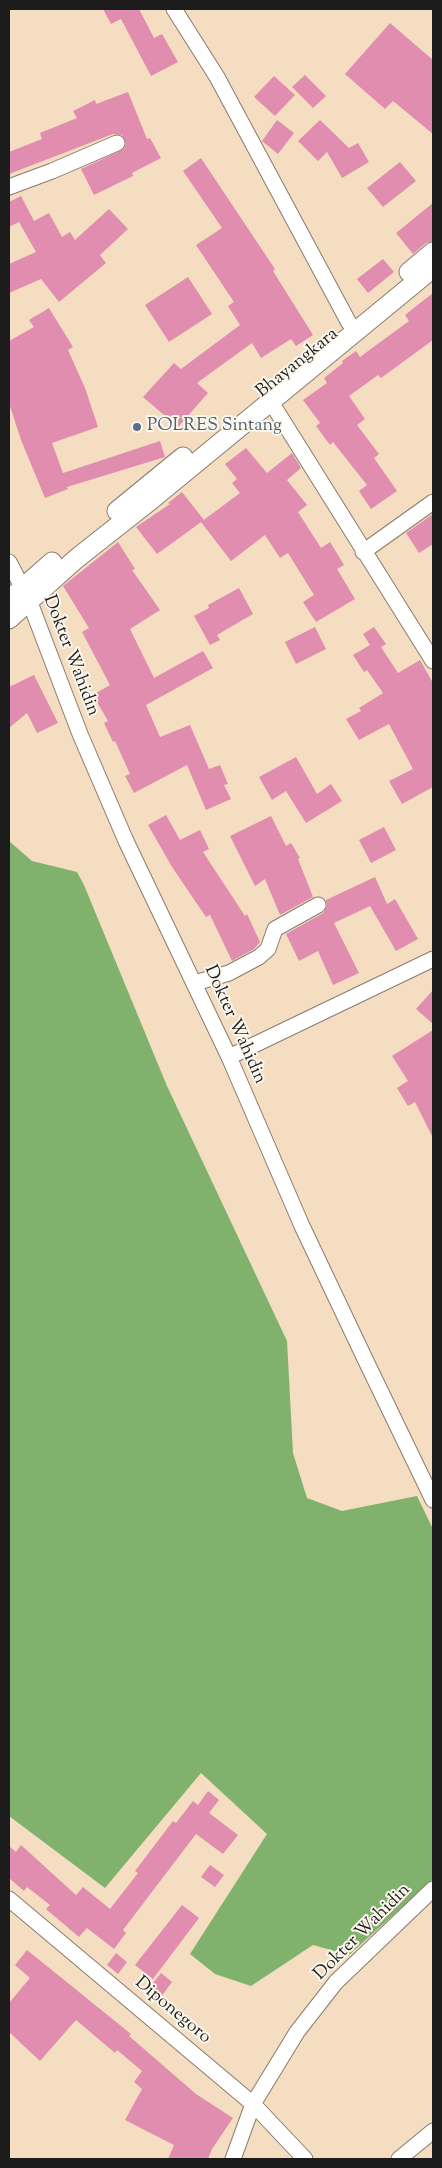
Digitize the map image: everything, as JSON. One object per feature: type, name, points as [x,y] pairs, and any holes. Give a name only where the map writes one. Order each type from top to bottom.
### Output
[{"type":"main road","name":"Bhayangkara","points":[[20,596],[433,252]]},
{"type":"main road","name":"Bhayangkara","points":[[20,596],[76,559],[271,402],[433,268]]},
{"type":"main road","points":[[9,619],[20,596]]},
{"type":"street","points":[[174,9],[217,77],[349,322]]},
{"type":"street","points":[[9,187],[117,143]]},
{"type":"street","points":[[271,402],[363,552],[433,661]]},
{"type":"street","points":[[363,552],[433,502]]},
{"type":"street","name":"Dokter Wahidin","points":[[9,562],[20,596],[100,783],[229,1057],[302,1226],[433,1500]]},
{"type":"street","points":[[195,983],[247,965],[268,949],[275,928],[318,905]]},
{"type":"street","points":[[229,1057],[433,959]]},
{"type":"street","name":"Dokter Wahidin","points":[[233,2159],[253,2104],[297,2032],[336,1982],[433,1889]]},
{"type":"street","name":"Diponegoro","points":[[9,1899],[253,2104],[305,2159]]},
{"type":"street","points":[[398,2159],[433,2131]]},
{"type":"green space","points":[[9,841],[32,861],[77,872],[84,885],[167,1086],[287,1341],[293,1453],[307,1498],[342,1511],[417,1496],[433,1529],[433,1879],[349,1955],[313,1945],[251,1986],[215,1974],[190,1954],[267,1834],[201,1773],[105,1888],[9,1816]]},
{"type":"building","points":[[103,9],[139,9],[154,38],[162,34],[178,62],[151,76],[121,19],[111,24]]},
{"type":"building","points":[[390,23],[433,60],[433,134],[393,101],[385,109],[345,74]]},
{"type":"building","points":[[305,75],[326,96],[313,108],[292,87]]},
{"type":"building","points":[[274,76],[295,95],[275,116],[254,97]]},
{"type":"building","points":[[128,92],[147,139],[150,138],[161,158],[132,173],[133,176],[94,195],[81,169],[124,149],[126,144],[122,135],[113,134],[9,174],[9,152],[42,139],[40,133],[77,118],[73,111],[95,100],[96,104]]},
{"type":"building","points":[[277,120],[294,133],[278,154],[262,141]]},
{"type":"building","points":[[320,120],[349,148],[358,143],[369,162],[342,178],[327,152],[318,161],[298,141]]},
{"type":"building","points":[[201,158],[275,269],[273,271],[313,335],[296,346],[291,339],[261,358],[252,343],[197,383],[208,393],[178,427],[143,397],[174,363],[181,369],[240,325],[228,306],[234,302],[196,245],[222,228],[183,171]]},
{"type":"building","points":[[400,162],[416,181],[383,207],[367,188]]},
{"type":"building","points":[[21,196],[34,221],[49,213],[62,237],[70,232],[75,240],[109,209],[128,229],[100,255],[106,263],[59,302],[41,279],[9,293],[9,264],[36,252],[19,222],[9,227],[9,202]]},
{"type":"building","points":[[433,203],[433,241],[426,243],[413,254],[396,233]]},
{"type":"building","points":[[383,259],[394,272],[368,293],[357,279]]},
{"type":"building","points":[[188,277],[212,314],[169,342],[145,305]]},
{"type":"building","points":[[433,293],[433,340],[381,378],[378,375],[349,396],[365,419],[357,425],[379,454],[374,458],[397,491],[371,509],[359,491],[367,485],[333,442],[330,445],[316,426],[320,423],[303,400],[327,383],[324,378],[343,363],[342,361],[356,351],[360,357],[409,321],[405,315]]},
{"type":"building","points":[[49,308],[73,347],[68,350],[85,388],[98,427],[52,443],[63,473],[160,441],[165,457],[67,487],[68,489],[45,498],[21,440],[9,403],[9,341],[34,327],[29,320]]},
{"type":"building","points":[[246,448],[267,473],[292,453],[301,468],[287,480],[307,505],[298,512],[321,548],[330,542],[344,565],[337,569],[355,599],[316,622],[303,602],[314,595],[288,553],[280,558],[265,535],[231,561],[201,522],[240,493],[232,483],[237,479],[225,464]]},
{"type":"building","points":[[182,492],[204,520],[157,554],[136,527],[170,504],[168,503]]},
{"type":"building","points":[[433,514],[433,544],[419,553],[406,533]]},
{"type":"building","points":[[118,542],[135,569],[132,570],[160,610],[130,629],[154,678],[203,651],[213,668],[146,705],[160,737],[190,725],[209,769],[220,765],[228,784],[224,785],[231,799],[206,810],[187,765],[134,793],[125,776],[130,774],[115,741],[113,742],[104,723],[108,721],[93,695],[110,685],[82,632],[89,628],[63,586]]},
{"type":"building","points":[[239,588],[253,614],[217,635],[220,640],[210,645],[194,616],[209,608],[208,605]]},
{"type":"building","points":[[315,627],[326,649],[296,664],[285,642]]},
{"type":"building","points":[[374,627],[386,644],[381,647],[398,673],[420,660],[433,683],[433,787],[402,804],[389,781],[413,769],[389,724],[359,740],[346,719],[361,711],[359,708],[383,693],[367,670],[364,672],[353,655],[370,645],[363,634]]},
{"type":"building","points":[[34,675],[58,723],[37,733],[27,713],[9,728],[9,687]]},
{"type":"building","points":[[296,757],[317,794],[331,784],[342,801],[306,823],[286,791],[272,800],[259,777]]},
{"type":"building","points":[[166,815],[180,840],[200,830],[209,849],[203,852],[245,916],[247,914],[260,942],[254,949],[232,961],[210,915],[206,917],[172,867],[148,825]]},
{"type":"building","points":[[271,816],[286,846],[291,843],[300,858],[298,859],[313,897],[280,915],[265,879],[255,886],[230,836]]},
{"type":"building","points":[[384,827],[396,850],[371,863],[359,840]]},
{"type":"building","points":[[375,877],[387,904],[395,899],[418,939],[396,951],[370,906],[334,923],[359,973],[333,985],[318,951],[299,961],[286,934],[323,913],[327,906],[326,900]]},
{"type":"building","points":[[433,990],[433,1024],[416,1009]]},
{"type":"building","points":[[433,1030],[433,1138],[415,1102],[408,1106],[397,1088],[408,1081],[392,1056]]},
{"type":"building","points":[[208,1791],[219,1800],[209,1813],[238,1835],[223,1854],[196,1834],[123,1930],[126,1933],[114,1949],[87,1928],[79,1937],[46,1909],[50,1905],[27,1887],[24,1891],[9,1878],[9,1846],[16,1852],[21,1845],[76,1895],[83,1887],[110,1909],[138,1873],[135,1871],[173,1821],[176,1823],[193,1801],[198,1805]]},
{"type":"building","points":[[210,1865],[224,1875],[215,1887],[201,1877]]},
{"type":"building","points":[[182,1905],[199,1918],[153,1979],[135,1965]]},
{"type":"building","points":[[27,1950],[131,2034],[129,2036],[196,2094],[233,2118],[212,2149],[208,2159],[168,2159],[174,2145],[125,2120],[142,2089],[134,2082],[142,2071],[117,2050],[115,2053],[76,2020],[40,2061],[9,2032],[9,2003],[30,1978],[15,1965]]},
{"type":"building","points":[[116,1953],[127,1962],[118,1974],[107,1965]]},
{"type":"building","points":[[161,1973],[172,1982],[158,2001],[146,1992]]},
{"type":"place","name":"POLRES Sintang","points":[[137,427]]}]
